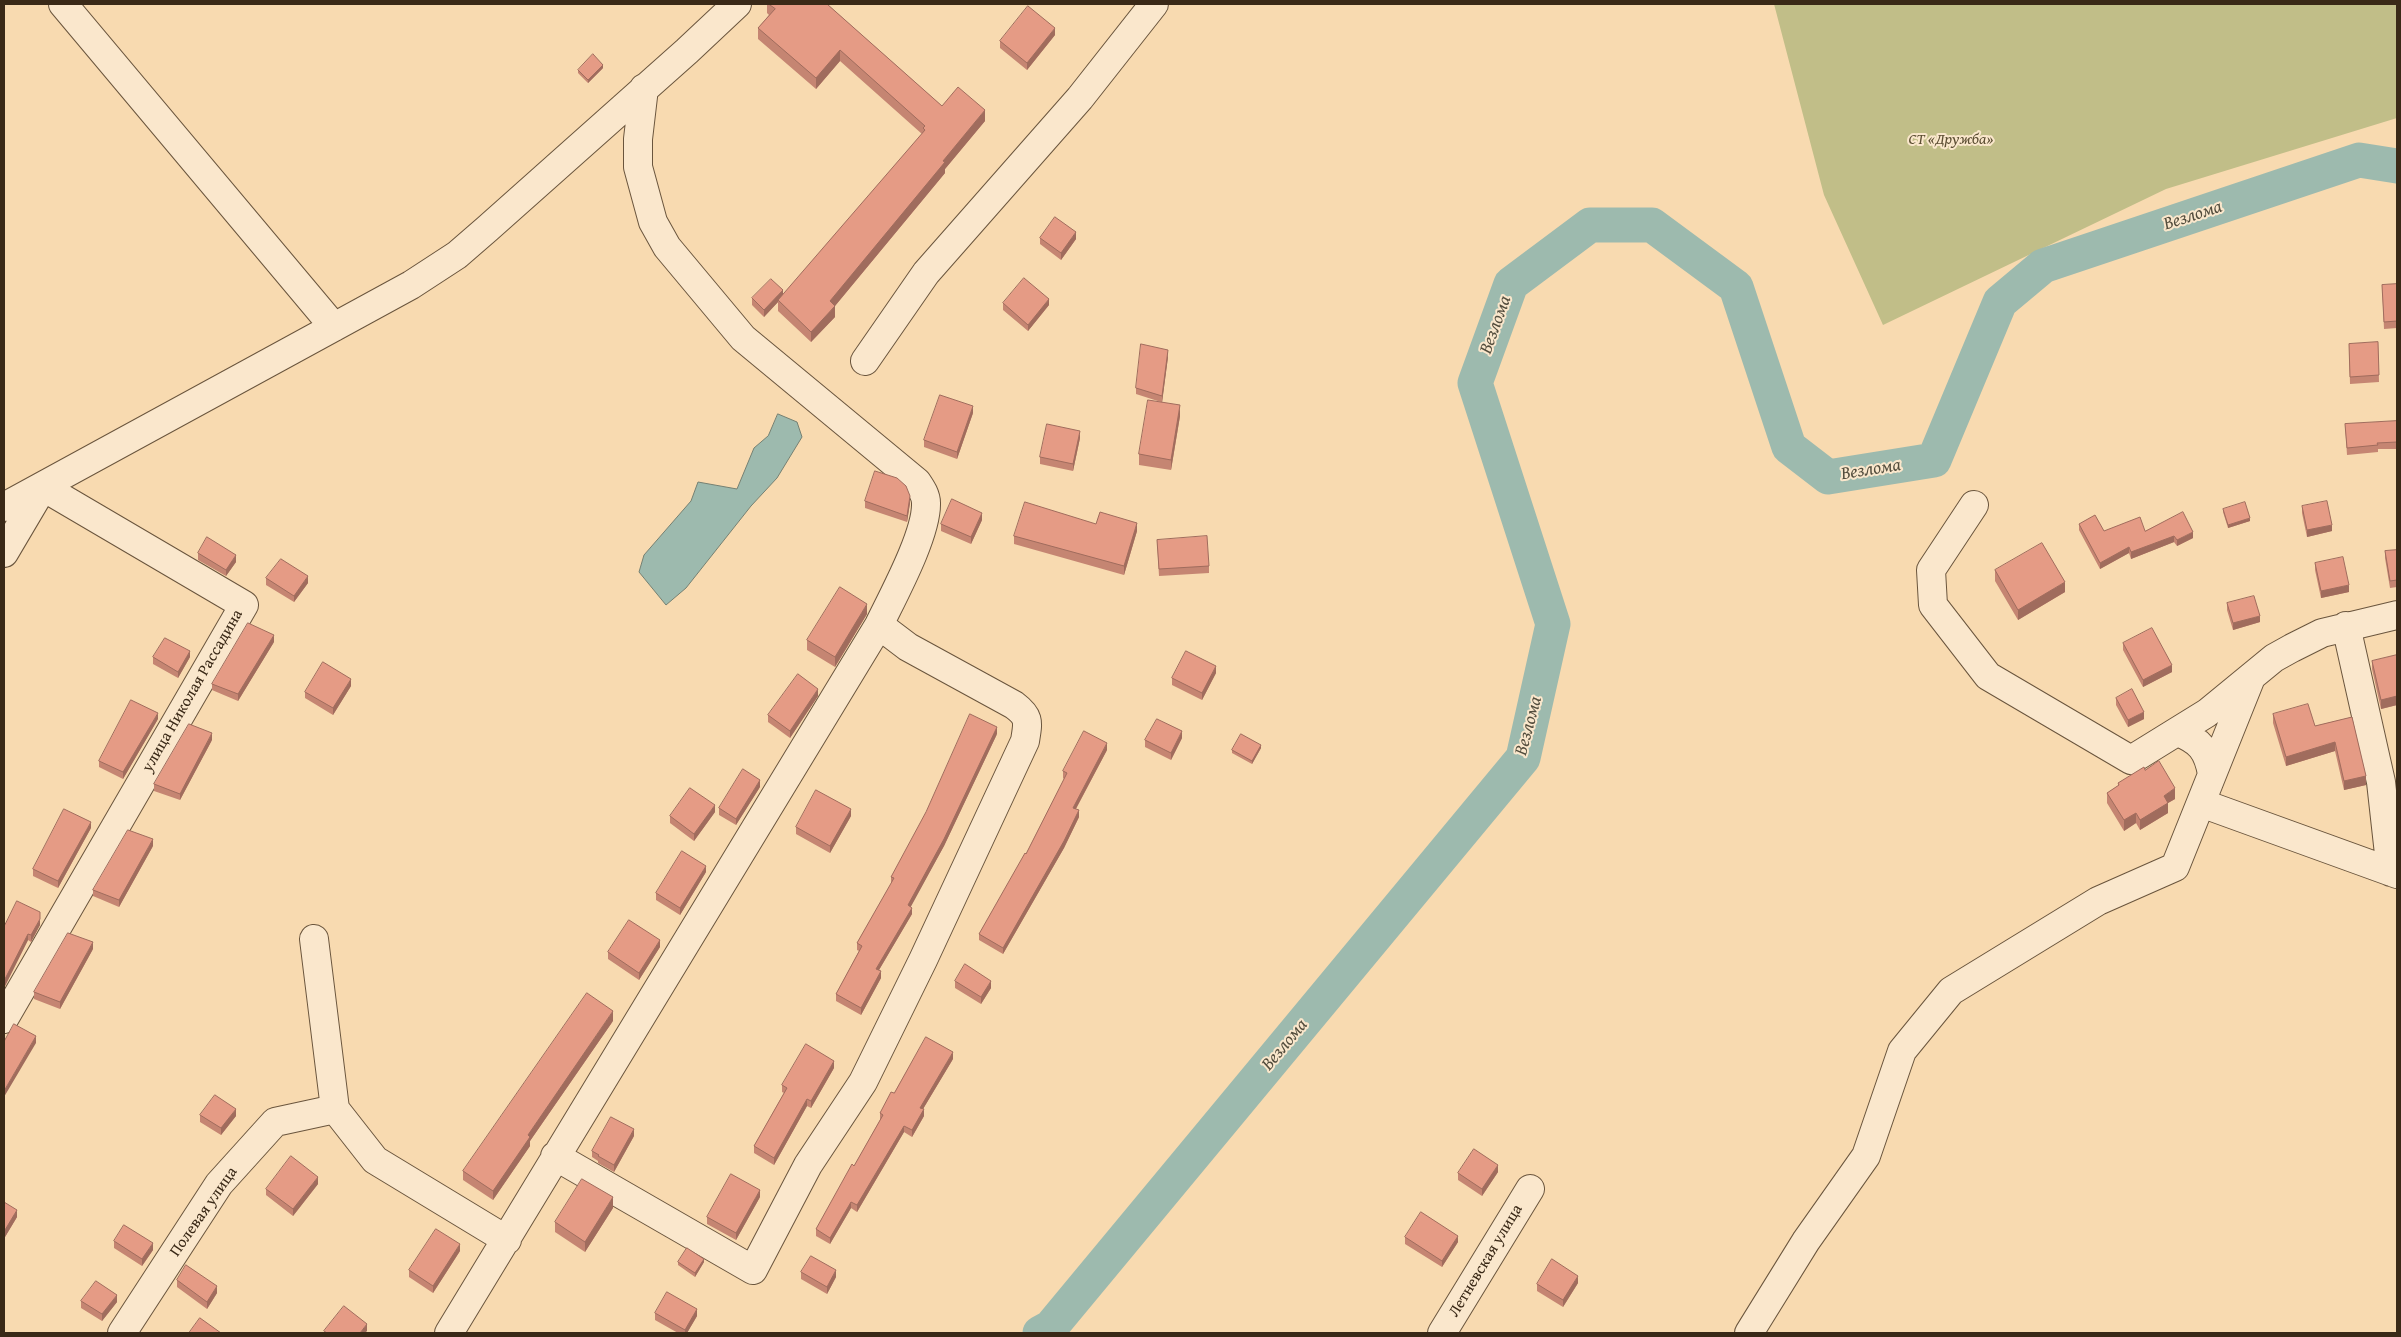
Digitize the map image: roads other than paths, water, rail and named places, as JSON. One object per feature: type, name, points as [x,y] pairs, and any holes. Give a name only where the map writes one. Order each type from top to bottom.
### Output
[{"type":"street","points":[[63,4],[334,327]]},
{"type":"street","points":[[4,508],[411,285],[457,255],[687,51],[737,4]]},
{"type":"street","points":[[865,361],[926,273],[1080,98],[1154,4]]},
{"type":"street","points":[[448,1333],[507,1240],[555,1156],[879,625],[916,544],[926,514],[926,501],[923,490],[916,482],[743,338],[667,247],[653,222],[638,167],[638,139],[644,88]]},
{"type":"street","name":"улица Николая Рассадина","points":[[4,554],[43,487],[244,604],[4,1019]]},
{"type":"street","points":[[1974,504],[1931,570],[1933,605],[1988,676],[2131,760],[2208,713],[2250,680],[2274,658],[2292,648],[2322,633],[2397,615]]},
{"type":"street","points":[[555,1156],[753,1270],[808,1165],[863,1082],[923,960],[1025,741],[1028,723],[1025,714],[1014,705],[908,647],[879,625]]},
{"type":"street","points":[[2201,803],[2394,873],[2381,782],[2346,626]]},
{"type":"street","points":[[1749,1333],[1806,1241],[1866,1156],[1902,1051],[1950,991],[2098,901],[2175,867],[2250,680]]},
{"type":"street","points":[[2177,732],[2199,744],[2209,755],[2212,774]]},
{"type":"street","points":[[314,939],[335,1109],[375,1160],[507,1240]]},
{"type":"street","name":"Полевая улица","points":[[122,1333],[219,1184],[275,1122],[335,1109]]},
{"type":"street","name":"Летневская улица","points":[[1442,1333],[1530,1189]]},
{"type":"waterway","name":"Везлома","points":[[1040,1333],[1051,1327],[1523,758],[1553,624],[1475,383],[1511,284],[1590,225],[1652,225],[1736,287],[1789,447],[1828,477],[1934,460],[2000,302],[2043,266],[2359,160],[2397,166]]},
{"type":"park label","name":"СТ «Дружба»","points":[[1951,140]]}]
